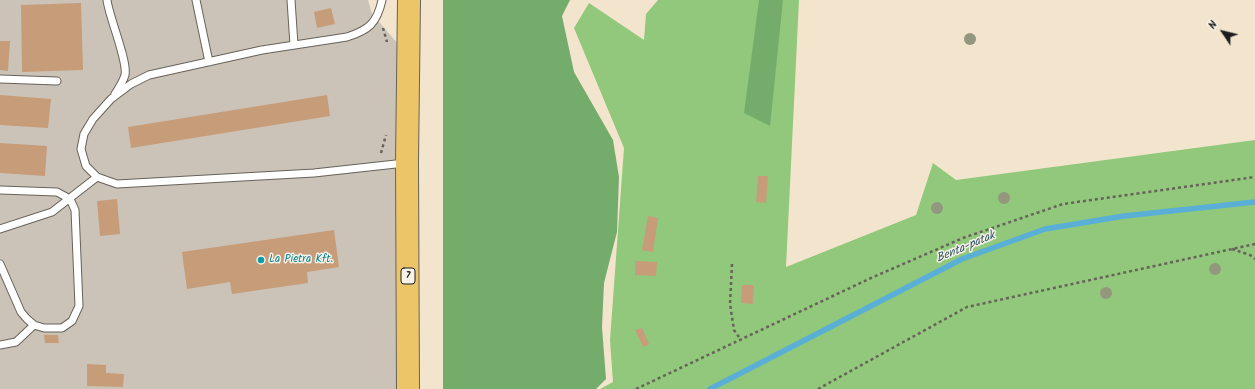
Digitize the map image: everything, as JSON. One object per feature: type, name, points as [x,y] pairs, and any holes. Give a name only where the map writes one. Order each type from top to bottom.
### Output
[{"type":"main road","name":"7","points":[[408,389],[407,162],[409,0]]},
{"type":"lane","points":[[107,0],[125,73],[121,84],[111,99],[93,119],[84,134],[81,149],[86,166],[97,177],[117,184],[314,173],[407,162]]},
{"type":"lane","points":[[196,0],[210,62]]},
{"type":"lane","points":[[291,0],[294,45]]},
{"type":"lane","points":[[111,99],[131,84],[148,75],[294,45],[347,37],[360,32],[373,23],[379,14],[382,0]]},
{"type":"lane","points":[[0,79],[57,81]]},
{"type":"lane","points":[[0,229],[52,212],[97,177]]},
{"type":"lane","points":[[0,190],[57,192],[70,199],[75,210],[79,306],[72,321],[62,328],[44,328],[34,324],[21,312],[0,264]]},
{"type":"lane","points":[[0,345],[16,342],[34,324]]},
{"type":"path","points":[[379,14],[388,44]]},
{"type":"path","points":[[378,165],[388,131]]},
{"type":"path","points":[[636,389],[871,278],[963,238],[1063,204],[1255,177]]},
{"type":"path","points":[[818,389],[967,307],[1231,248],[1255,244]]},
{"type":"path","points":[[1231,248],[1250,255],[1255,259]]},
{"type":"path","points":[[732,264],[730,304],[734,330],[741,340]]},
{"type":"shaded area","points":[[0,0],[368,0],[372,14],[412,60],[413,389],[0,389]]},
{"type":"green space","points":[[443,0],[570,0],[562,16],[574,72],[613,140],[619,177],[617,232],[604,283],[602,327],[606,379],[596,389],[443,389]]},
{"type":"green space","points":[[658,0],[799,0],[786,267],[916,215],[933,163],[956,180],[1255,140],[1255,389],[600,389],[613,382],[610,340],[624,148],[574,28],[589,3],[644,40],[646,14]]},
{"type":"green space","points":[[759,0],[783,0],[770,126],[744,113]]},
{"type":"building","points":[[81,3],[83,70],[22,72],[21,5]]},
{"type":"building","points":[[331,8],[335,24],[317,28],[314,12]]},
{"type":"building","points":[[0,41],[10,41],[8,71],[0,70]]},
{"type":"building","points":[[0,95],[51,99],[48,128],[0,125]]},
{"type":"building","points":[[327,95],[330,116],[131,148],[128,127]]},
{"type":"building","points":[[0,143],[47,146],[45,176],[0,173]]},
{"type":"building","points":[[758,176],[768,176],[766,203],[756,202]]},
{"type":"building","points":[[117,199],[120,234],[100,236],[97,201]]},
{"type":"building","points":[[648,216],[658,218],[653,252],[642,250]]},
{"type":"building","name":"La Pietra Kft.","points":[[334,230],[339,267],[307,272],[308,283],[232,294],[230,282],[187,289],[182,252]]},
{"type":"building","points":[[635,261],[657,262],[656,276],[635,275]]},
{"type":"building","points":[[742,285],[754,285],[753,304],[741,303]]},
{"type":"building","points":[[642,328],[649,344],[643,347],[635,330]]},
{"type":"building","points":[[44,335],[58,335],[59,343],[45,343]]},
{"type":"building","points":[[87,364],[106,365],[106,373],[124,374],[123,387],[87,386]]},
{"type":"waterway","name":"Benta-patak","points":[[710,389],[962,259],[1045,229],[1124,216],[1255,202]]},
{"type":"place","name":"La Pietra Kft.","points":[[261,260]]}]
